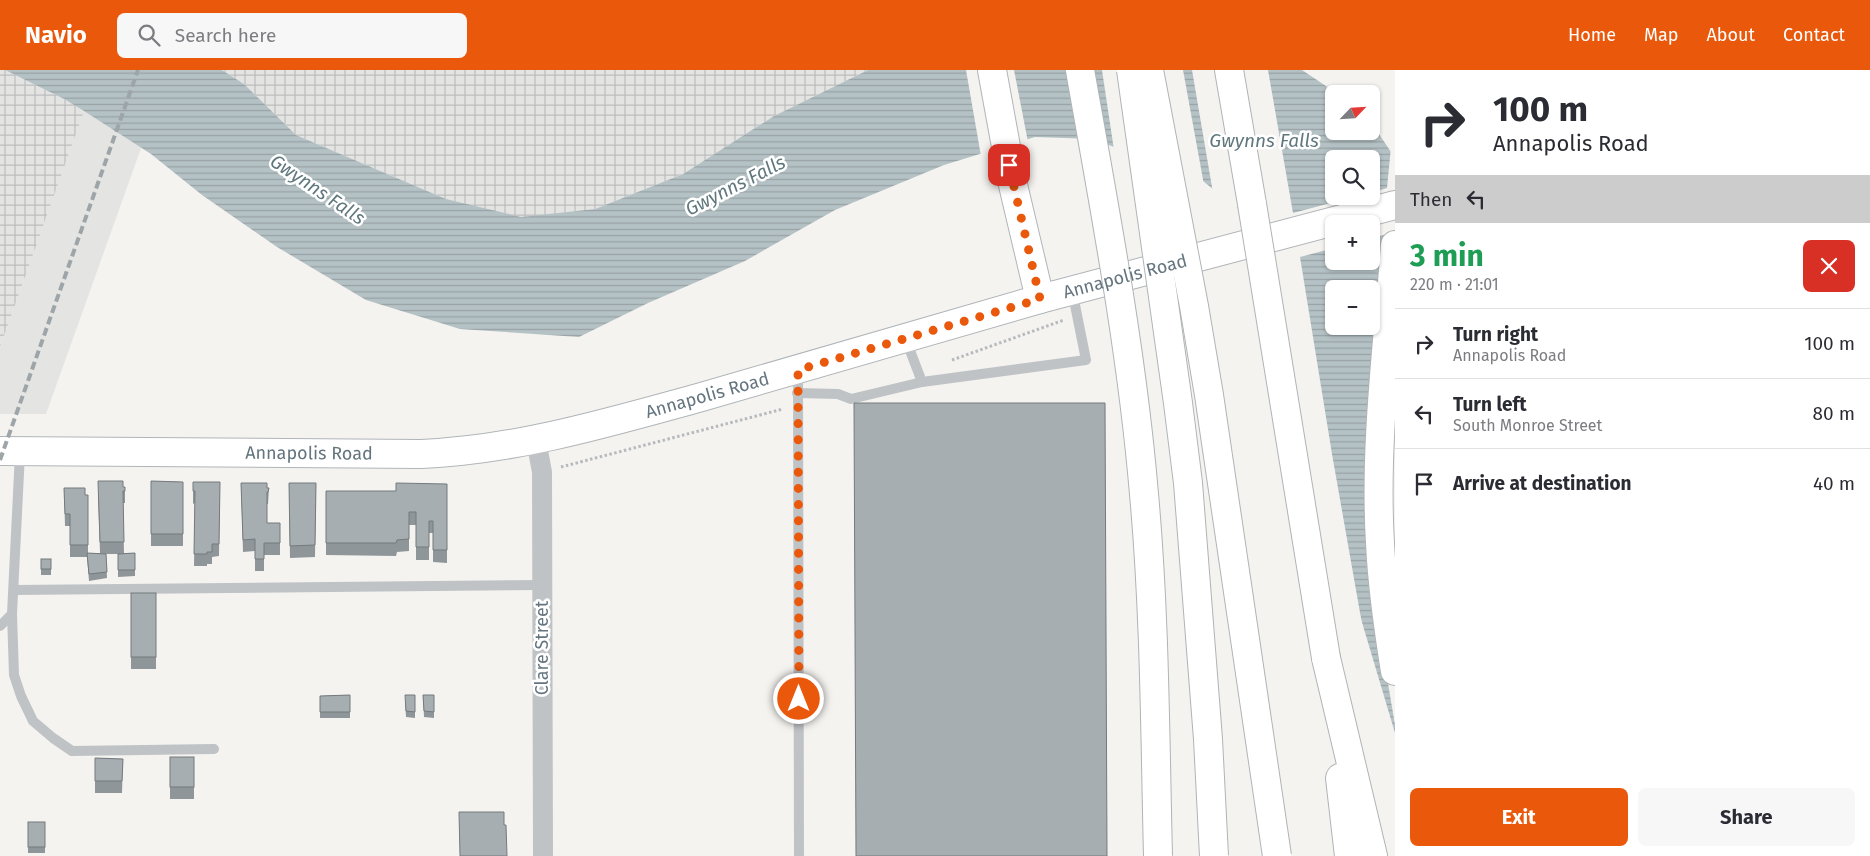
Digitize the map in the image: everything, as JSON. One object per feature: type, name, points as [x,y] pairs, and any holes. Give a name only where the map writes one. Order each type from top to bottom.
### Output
[{"type":"main road","points":[[992,70],[1013,184],[1040,299]]},
{"type":"main road","points":[[1080,70],[1123,321],[1144,495],[1151,593],[1158,856]]},
{"type":"main road","points":[[1131,70],[1188,483],[1208,739],[1214,856]]},
{"type":"main road","points":[[1149,70],[1210,394],[1277,856]]},
{"type":"main road","points":[[1229,70],[1326,658],[1348,856]]},
{"type":"main road","name":"Annapolis Road","points":[[10,452],[421,454],[467,451],[536,440],[798,381],[906,339],[1040,299],[1395,205]]},
{"type":"main road","points":[[1395,244],[1379,483],[1380,542],[1385,605],[1395,671]]},
{"type":"main road","points":[[1326,658],[1373,856]]},
{"type":"street","name":"Clare Street","points":[[536,440],[542,472],[543,856]]},
{"type":"lane","points":[[799,856],[798,381],[852,399],[922,382],[1086,360],[1072,290]]},
{"type":"lane","points":[[906,339],[922,382]]},
{"type":"lane","points":[[10,452],[14,590],[12,614],[14,675],[21,696],[33,721],[72,751],[214,749]]},
{"type":"lane","points":[[14,590],[542,585]]},
{"type":"lane","points":[[0,626],[12,614]]},
{"type":"shaded area","points":[[0,70],[5,70],[84,111],[0,347]]},
{"type":"shaded area","points":[[98,70],[169,70],[46,414],[0,414],[0,347]]},
{"type":"shaded area","points":[[222,70],[868,70],[774,116],[683,174],[595,209],[521,218],[446,199],[296,135],[244,84]]},
{"type":"water","name":"Gwynns Falls","points":[[5,70],[222,70],[244,84],[296,135],[446,199],[521,217],[595,209],[683,174],[774,116],[868,70],[1302,70],[1325,85],[1325,140],[1380,140],[1380,136],[1395,158],[1395,733],[1361,619],[1309,394],[1241,212],[1203,181],[1093,139],[1035,137],[944,165],[835,210],[745,261],[648,303],[579,337],[460,329],[366,300],[277,247],[202,195],[151,154],[84,111]]},
{"type":"pier","points":[[966,70],[1014,70],[1028,142],[981,156]]},
{"type":"pier","points":[[1102,70],[1183,70],[1204,185],[1114,150]]},
{"type":"pier","points":[[1192,70],[1268,70],[1293,213],[1325,204],[1380,205],[1380,190],[1387,188],[1391,147],[1395,154],[1395,725],[1375,606],[1370,423],[1377,335],[1380,335],[1380,289],[1384,235],[1380,236],[1380,215],[1325,215],[1325,250],[1300,257],[1365,641],[1358,620],[1306,395],[1239,214],[1213,193]]},
{"type":"building","points":[[854,403],[1105,403],[1107,856],[856,856]]},
{"type":"building","points":[[98,481],[123,481],[123,487],[125,487],[125,491],[123,491],[124,542],[100,542]]},
{"type":"building","points":[[151,481],[183,482],[183,534],[151,534]]},
{"type":"building","points":[[193,482],[220,482],[219,544],[212,544],[212,552],[207,552],[207,554],[194,554],[195,491],[193,491]]},
{"type":"building","points":[[241,483],[267,483],[267,488],[269,488],[267,492],[267,523],[280,523],[280,543],[264,543],[264,559],[255,559],[255,539],[243,540]]},
{"type":"building","points":[[289,483],[316,483],[315,545],[290,546]]},
{"type":"building","points":[[396,483],[447,484],[447,550],[433,550],[433,521],[429,521],[429,547],[416,547],[416,512],[409,512],[409,539],[397,540],[396,543],[326,543],[326,491],[396,491]]},
{"type":"building","points":[[64,488],[85,488],[85,495],[88,495],[88,545],[70,545],[70,514],[65,514]]},
{"type":"building","points":[[87,553],[106,554],[107,572],[89,574]]},
{"type":"building","points":[[135,553],[135,570],[118,570],[118,554]]},
{"type":"building","points":[[41,559],[51,559],[51,569],[41,569]]},
{"type":"building","points":[[131,593],[156,593],[156,657],[131,657]]},
{"type":"building","points":[[350,695],[350,712],[320,712],[320,696]]},
{"type":"building","points":[[405,695],[415,695],[415,712],[406,711]]},
{"type":"building","points":[[423,695],[434,695],[434,712],[424,711]]},
{"type":"building","points":[[170,757],[194,757],[194,787],[170,787]]},
{"type":"building","points":[[95,758],[123,759],[122,781],[95,781]]},
{"type":"building","points":[[459,812],[504,812],[507,856],[460,856]]},
{"type":"building","points":[[28,822],[45,822],[45,847],[28,847]]},
{"type":"railway","points":[[0,460],[138,70]]},
{"type":"route","points":[[799,699],[798,370],[1040,299],[1009,165]]}]
